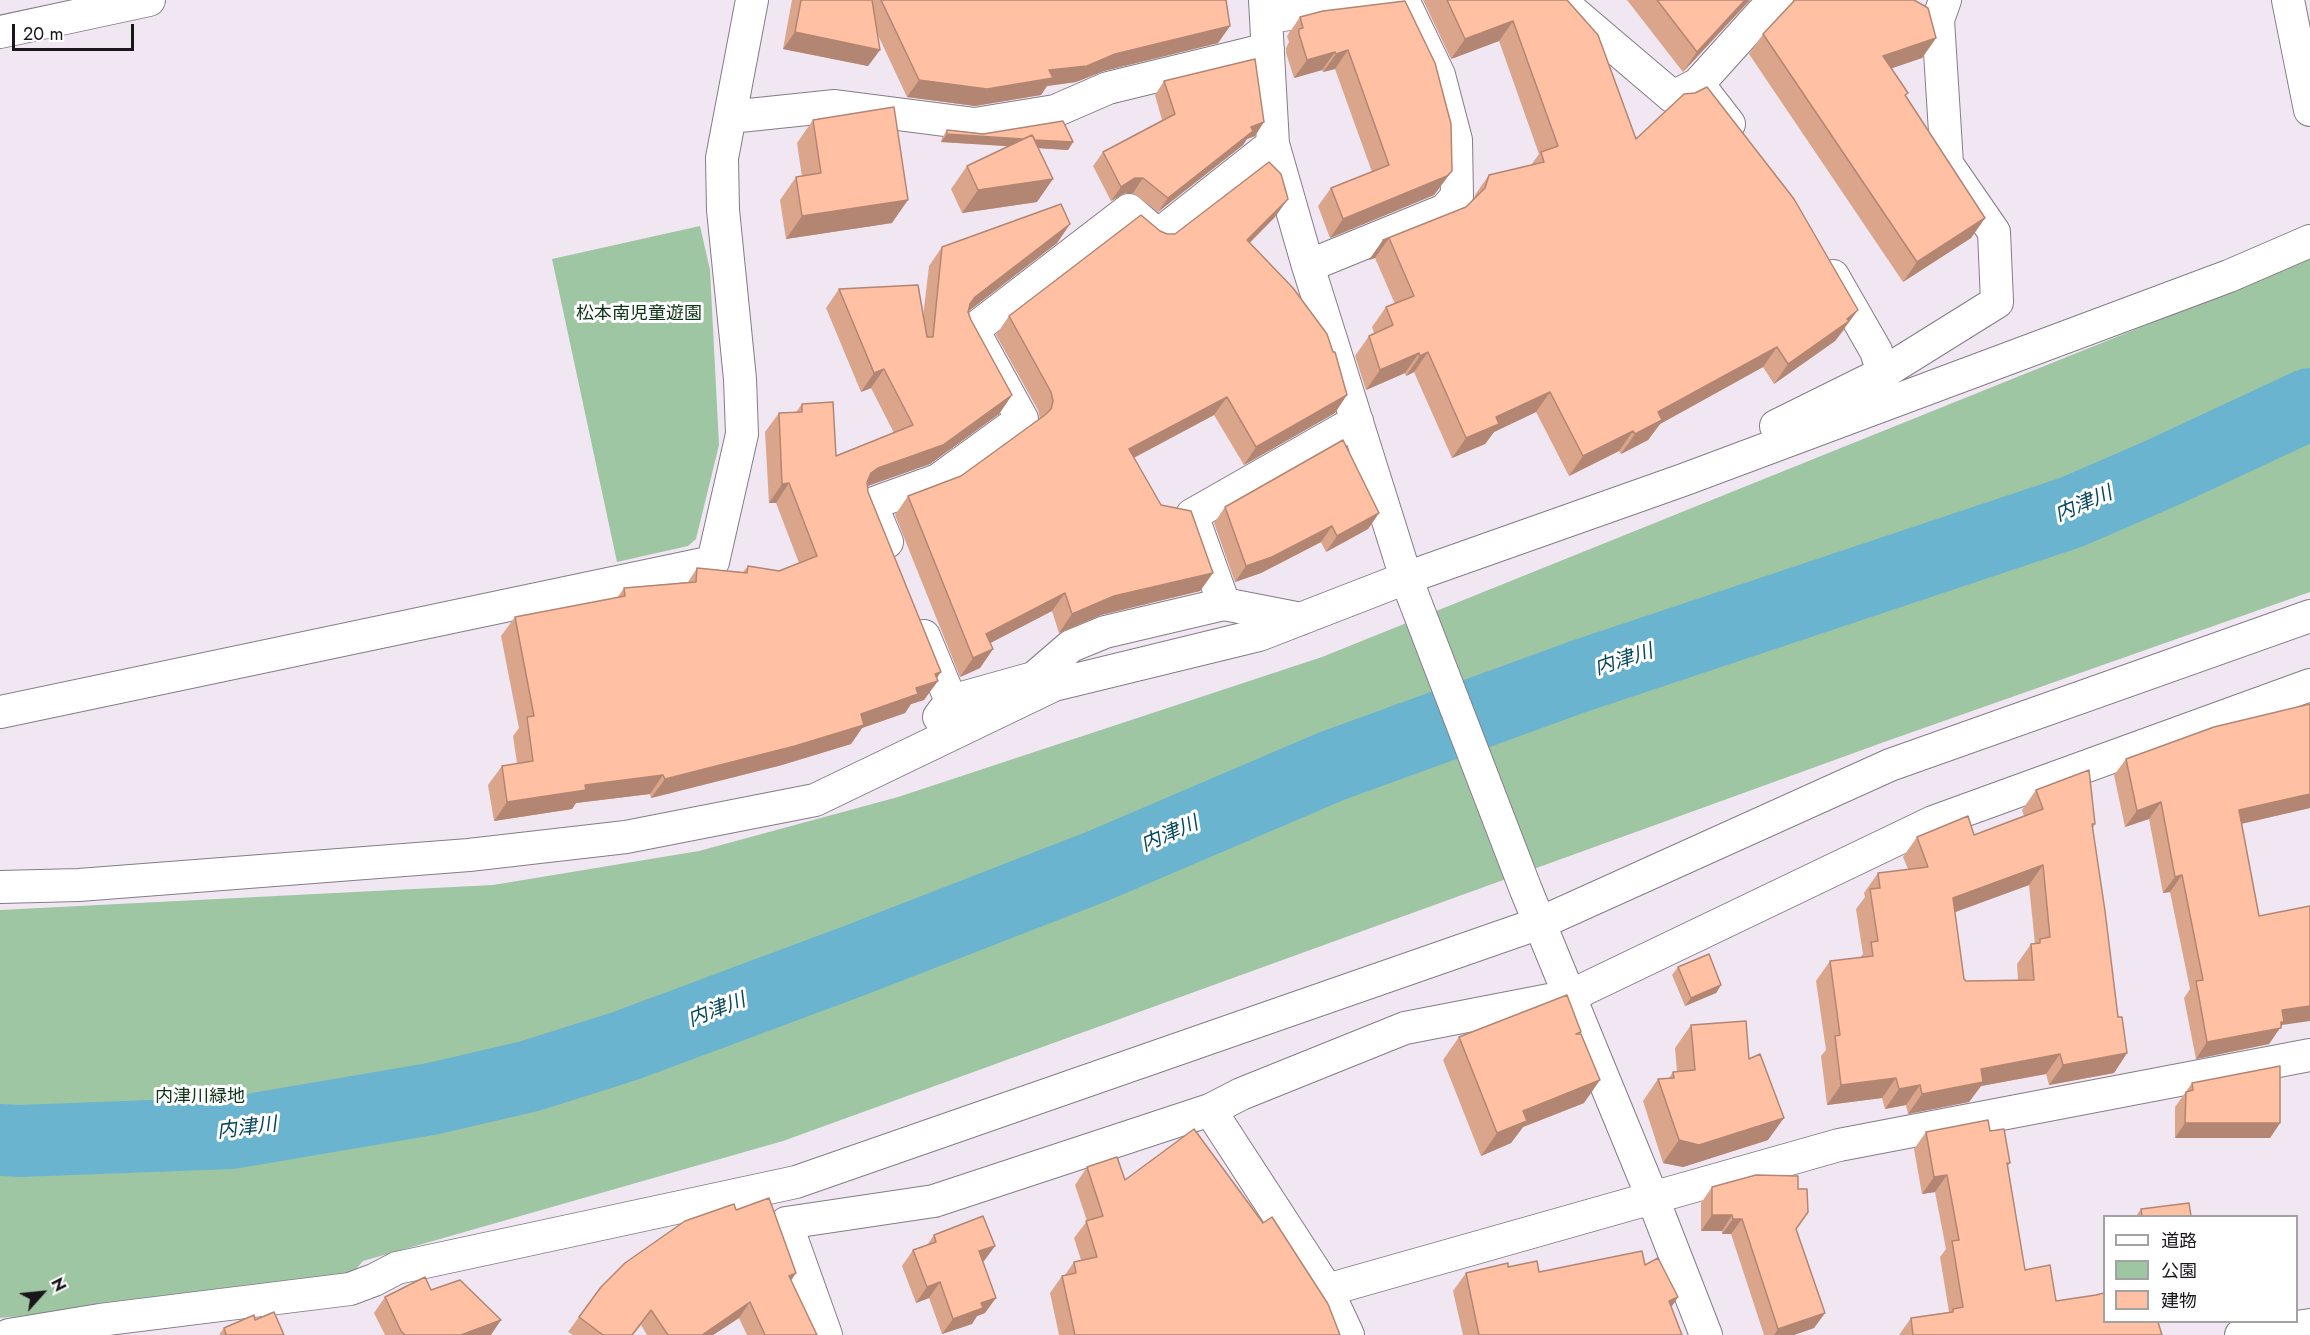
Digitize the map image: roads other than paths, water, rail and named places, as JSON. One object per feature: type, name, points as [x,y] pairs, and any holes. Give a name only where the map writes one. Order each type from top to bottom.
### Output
[{"type":"street","points":[[0,32],[149,0]]},
{"type":"street","points":[[0,712],[713,562],[742,434],[740,379],[723,210],[722,158],[752,0]]},
{"type":"street","points":[[1308,266],[1445,210],[1457,196],[1456,140],[1439,75],[1402,0],[1265,8],[1273,144],[1308,266],[1411,593],[1526,890],[1653,1199],[1706,1335]]},
{"type":"street","points":[[1559,0],[1673,97],[1698,84],[1762,13],[1777,0]]},
{"type":"street","points":[[2288,0],[2310,110]]},
{"type":"street","points":[[1734,461],[1757,436],[1883,373],[1997,302],[1994,232],[1947,164],[1931,8]]},
{"type":"street","points":[[730,117],[835,106],[975,124],[1055,111],[1108,88],[1268,49]]},
{"type":"street","points":[[1698,84],[1747,147]]},
{"type":"street","points":[[898,570],[871,504],[938,480],[1022,419],[973,330],[1129,210],[1158,236],[1273,144]]},
{"type":"street","points":[[915,752],[951,701],[1260,635],[1301,619],[1411,593],[1734,461],[2229,276],[2310,241]]},
{"type":"street","points":[[1818,250],[1876,351],[1883,373]]},
{"type":"street","points":[[1224,604],[1192,515],[1357,421]]},
{"type":"street","points":[[0,887],[79,885],[457,856],[626,837],[815,800],[915,752],[1045,681],[1071,646],[1105,632],[1224,604],[1301,619]]},
{"type":"street","points":[[915,614],[951,701]]},
{"type":"street","points":[[9,1335],[100,1320],[350,1289],[397,1268],[796,1182],[1540,923],[1890,765],[2310,616]]},
{"type":"street","points":[[826,1335],[786,1223],[934,1201],[1210,1110],[1241,1094],[1405,1028],[1570,996],[1933,822],[2310,685]]},
{"type":"street","points":[[1327,1290],[1839,1145],[2310,1055]]},
{"type":"street","points":[[1210,1110],[1327,1290],[1348,1335]]},
{"type":"street","points":[[2241,1335],[2310,1325]]},
{"type":"waterway","name":"内津川","points":[[0,1140],[231,1133],[431,1099],[530,1076],[625,1046],[1098,866],[1332,766],[1580,676],[2072,512],[2310,404]]},
{"type":"park label","name":"松本南児童遊園","points":[[639,315]]},
{"type":"park label","name":"内津川緑地","points":[[200,1098]]}]
